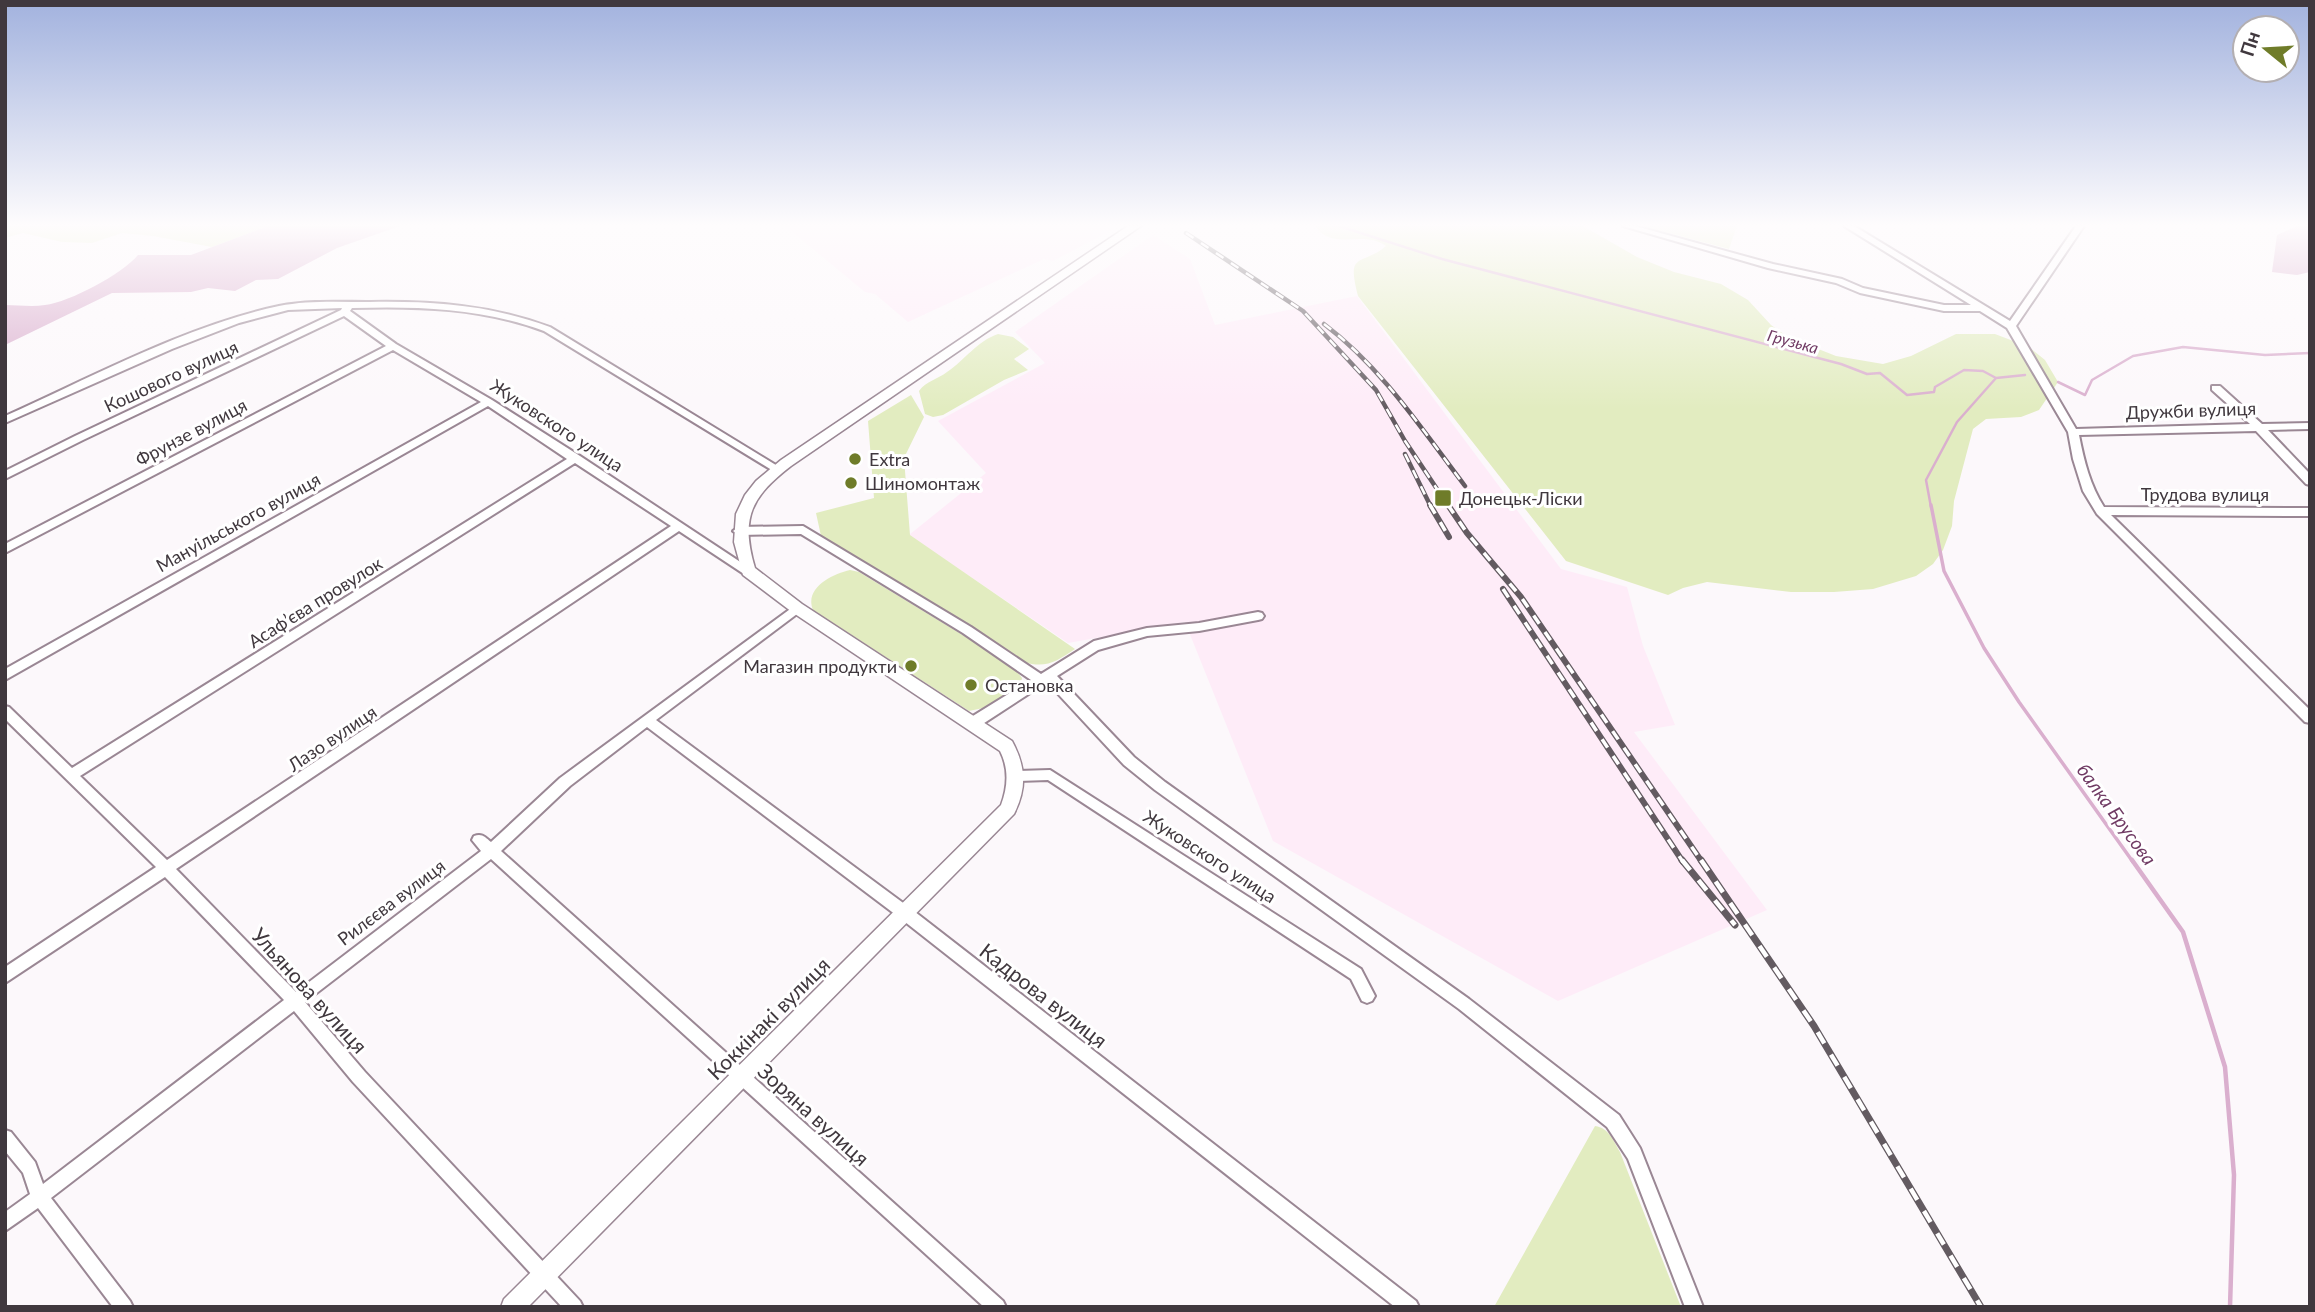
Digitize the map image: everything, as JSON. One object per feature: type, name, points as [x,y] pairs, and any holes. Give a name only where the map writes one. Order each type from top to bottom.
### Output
[{"type":"street","points":[[1018,776],[1015,761],[1006,746],[797,608],[748,571],[739,531],[743,513],[760,483],[1046,287]]},
{"type":"street","points":[[1854,287],[1944,308],[1982,308]]},
{"type":"street","points":[[1948,287],[2011,326],[2073,432],[2088,491],[2101,511],[2310,718]]},
{"type":"street","points":[[2011,326],[2038,287]]},
{"type":"street","points":[[5,420],[167,348],[254,316],[292,307],[461,306],[531,322],[653,391],[779,470]]},
{"type":"street","name":"Жуковского улица","points":[[346,308],[393,346],[488,402],[748,571]]},
{"type":"street","name":"Кошового вулиця","points":[[5,476],[346,308]]},
{"type":"street","name":"Фрунзе вулиця","points":[[5,549],[393,346]]},
{"type":"street","points":[[2217,388],[2257,425],[2310,481]]},
{"type":"street","name":"Мануільського вулиця","points":[[5,675],[488,402]]},
{"type":"street","name":"Дружби вулиця","points":[[2073,432],[2257,425],[2310,426]]},
{"type":"street","name":"Асаф’єва провулок","points":[[72,774],[576,458]]},
{"type":"street","name":"Трудова вулиця","points":[[2101,511],[2310,512]]},
{"type":"street","name":"Лазо вулиця","points":[[5,976],[677,527]]},
{"type":"street","points":[[739,531],[803,530],[1044,677],[1129,761],[1160,786],[1464,1004],[1613,1121],[1634,1154],[1694,1307]]},
{"type":"street","name":"Рилєєва вулиця","points":[[5,1223],[293,1000],[565,782],[797,608]]},
{"type":"street","points":[[973,723],[1094,646],[1147,632],[1199,627],[1258,616]]},
{"type":"street","name":"Ульянова вулиця","points":[[5,711],[166,868],[293,1000],[359,1077],[574,1307]]},
{"type":"street","name":"Кадрова вулиця","points":[[648,721],[905,913],[1410,1307]]},
{"type":"street","name":"Жуковского улица","points":[[1018,776],[1050,775],[1356,974],[1367,996]]},
{"type":"street","name":"Коккінакі вулиця","points":[[512,1307],[1008,809],[1018,776]]},
{"type":"street","name":"Зоряна вулиця","points":[[484,846],[997,1307]]},
{"type":"street","points":[[5,1139],[29,1168],[39,1196],[124,1307]]},
{"type":"shaded area","points":[[91,287],[242,287],[235,291],[208,288],[191,292],[112,293],[5,345],[5,305],[45,305]]},
{"type":"shaded area","points":[[859,287],[983,287],[908,322],[875,294],[865,292]]},
{"type":"shaded area","points":[[1079,287],[1201,287],[1215,325],[1357,296],[1561,569],[1627,587],[1643,646],[1675,725],[1634,732],[1767,910],[1558,1001],[1273,841],[1185,622],[1068,643],[909,535],[986,473],[938,421],[1045,363],[1015,332]]},
{"type":"green space","points":[[1356,287],[1726,287],[1748,300],[1771,325],[1788,337],[1836,356],[1883,364],[1911,356],[1956,334],[1995,334],[2029,347],[2045,360],[2058,382],[2039,410],[2021,417],[1986,419],[1973,429],[1954,501],[1952,526],[1943,550],[1933,564],[1916,576],[1873,589],[1834,592],[1791,592],[1707,582],[1668,595],[1566,561],[1358,296]]},
{"type":"green space","points":[[998,334],[1013,337],[1029,349],[1014,359],[1028,370],[1004,380],[943,415],[933,417],[925,414],[919,391],[977,346]]},
{"type":"green space","points":[[911,395],[924,417],[904,458],[910,535],[1075,649],[1063,657],[1039,665],[1024,662],[821,536],[816,513],[874,498],[868,421]]},
{"type":"green space","points":[[850,570],[859,572],[1012,665],[1022,678],[1020,688],[988,707],[969,711],[813,610],[812,595],[821,583]]},
{"type":"green space","points":[[1595,1126],[1607,1132],[1620,1152],[1681,1307],[1494,1307]]},
{"type":"waterway","name":"Грузька","points":[[1549,287],[1841,364],[1867,374],[1880,373],[1907,395],[1934,392],[1935,387],[1964,370],[1983,371],[1996,378]]},
{"type":"waterway","name":"Грузька","points":[[2058,382],[2085,395],[2092,380],[2133,356],[2183,347],[2265,355],[2310,353]]},
{"type":"waterway","name":"Грузька","points":[[1996,378],[2025,375]]},
{"type":"waterway","name":"балка Брусова","points":[[1931,507],[1926,480],[1957,422],[1996,378]]},
{"type":"waterway","name":"балка Брусова","points":[[1931,505],[1944,571],[1984,648],[2019,702],[2133,862]]},
{"type":"waterway","name":"балка Брусова","points":[[2132,860],[2183,932],[2225,1067],[2234,1175],[2230,1307]]},
{"type":"railway","points":[[1267,287],[1303,311],[1376,390],[1405,441],[1449,507]]},
{"type":"railway","points":[[1324,324],[1345,341],[1382,379],[1465,486]]},
{"type":"railway","points":[[1405,454],[1430,505]]},
{"type":"railway","points":[[1430,505],[1449,537]]},
{"type":"railway","points":[[1448,505],[1467,533],[1521,597],[1702,862]]},
{"type":"railway","points":[[1503,589],[1683,862]]},
{"type":"railway","points":[[1682,860],[1735,925]]},
{"type":"railway","points":[[1701,860],[1814,1026],[1981,1307]]},
{"type":"place","name":"Extra","points":[[855,459]]},
{"type":"place","name":"Шиномонтаж","points":[[851,483]]},
{"type":"place","name":"Донецьк-Ліски","points":[[1443,498]]},
{"type":"place","name":"Магазин продукти","points":[[911,666]]},
{"type":"place","name":"Остановка","points":[[971,685]]}]
